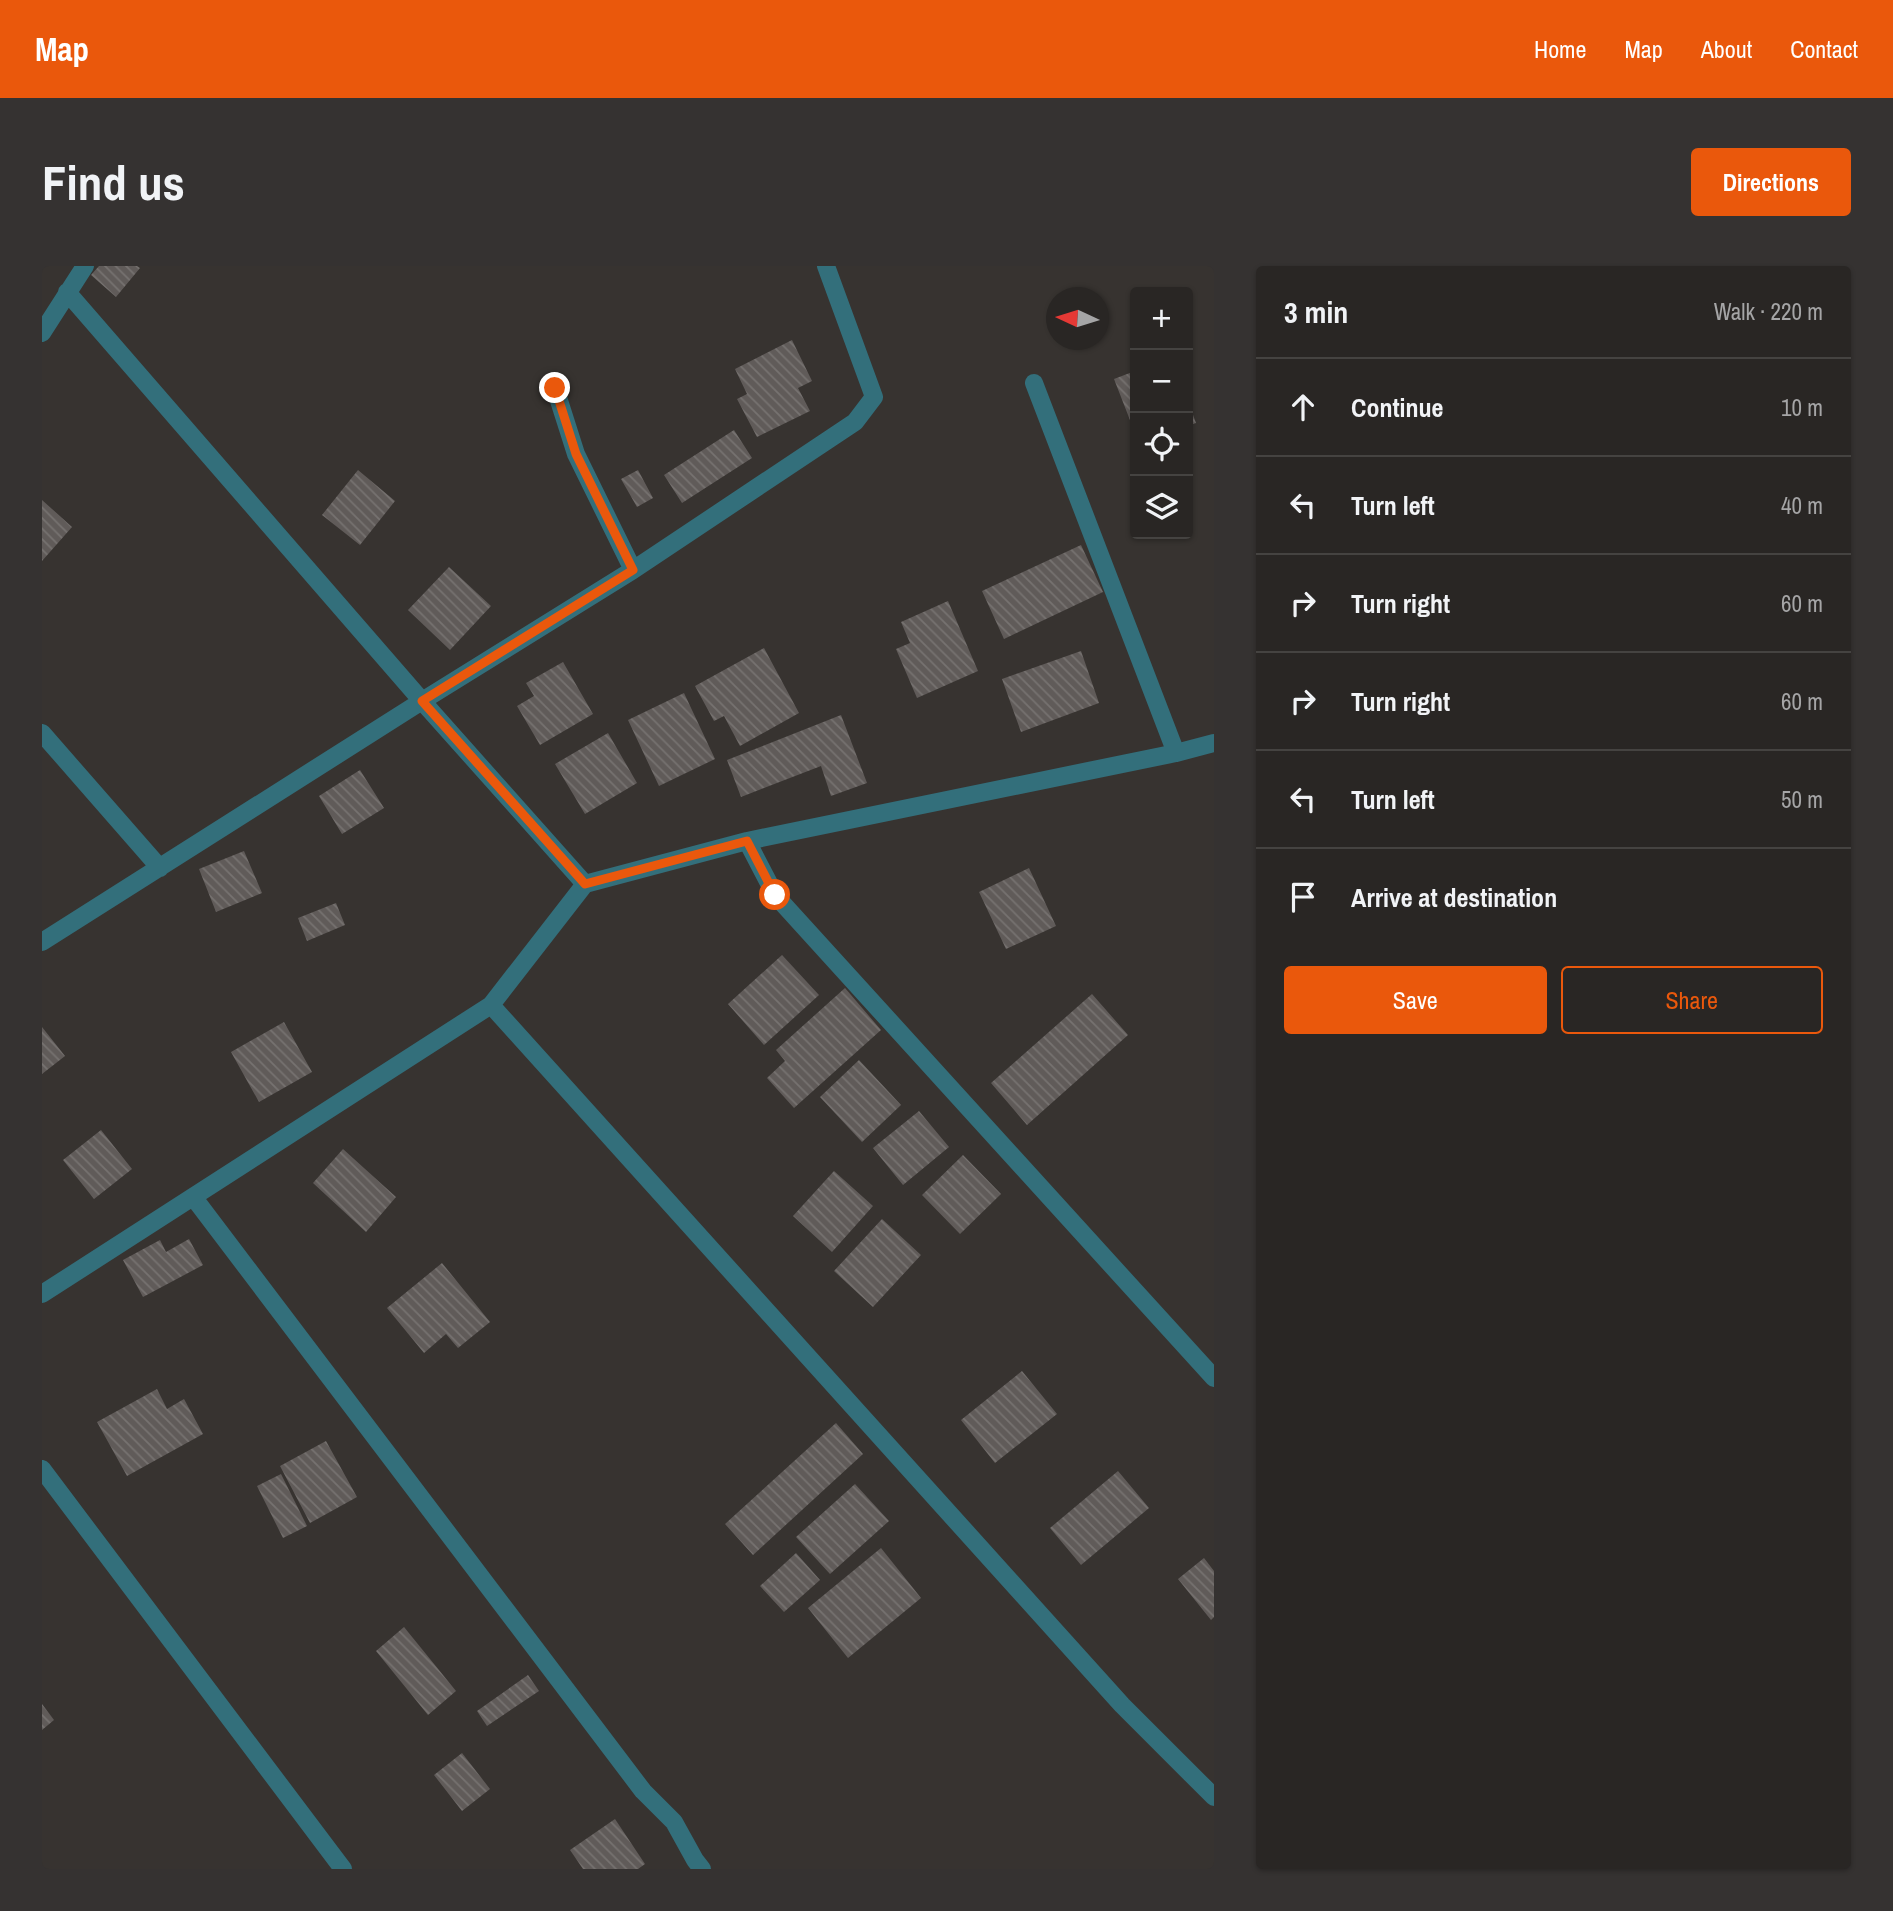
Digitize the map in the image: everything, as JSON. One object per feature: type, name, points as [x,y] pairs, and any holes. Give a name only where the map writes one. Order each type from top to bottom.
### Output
[{"type":"street","points":[[42,333],[85,266]]},
{"type":"street","points":[[42,942],[633,570],[855,422],[874,397],[826,266]]},
{"type":"street","points":[[67,292],[422,701],[585,884]]},
{"type":"street","points":[[1034,383],[1175,753]]},
{"type":"street","points":[[555,388],[576,454],[633,570]]},
{"type":"street","points":[[42,733],[160,867]]},
{"type":"street","points":[[42,1294],[491,1005],[585,884],[747,841],[1214,743]]},
{"type":"street","points":[[747,841],[775,895],[1214,1378]]},
{"type":"street","points":[[491,1005],[1113,1695],[1214,1797]]},
{"type":"street","points":[[194,1198],[643,1791],[674,1822],[702,1869]]},
{"type":"street","points":[[42,1469],[343,1869]]},
{"type":"building","points":[[99,266],[140,268],[116,297],[91,275]]},
{"type":"building","points":[[792,340],[812,381],[798,388],[810,411],[757,437],[737,399],[747,394],[735,369]]},
{"type":"building","points":[[1130,373],[1130,420],[1114,379]]},
{"type":"building","points":[[734,430],[752,458],[682,503],[664,475]]},
{"type":"building","points":[[358,470],[395,501],[360,545],[322,515]]},
{"type":"building","points":[[638,470],[653,498],[637,507],[621,479]]},
{"type":"building","points":[[42,500],[72,527],[42,561]]},
{"type":"building","points":[[1081,545],[1103,592],[1004,639],[982,591]]},
{"type":"building","points":[[449,567],[491,606],[450,650],[408,610]]},
{"type":"building","points":[[948,601],[978,671],[917,698],[896,649],[910,643],[901,622]]},
{"type":"building","points":[[764,648],[799,713],[740,746],[724,716],[714,721],[695,686]]},
{"type":"building","points":[[1081,651],[1099,703],[1021,732],[1002,679]]},
{"type":"building","points":[[563,662],[593,714],[540,745],[517,706],[534,696],[526,683]]},
{"type":"building","points":[[684,693],[715,759],[659,786],[628,720]]},
{"type":"building","points":[[841,715],[867,783],[831,796],[821,766],[741,797],[727,760]]},
{"type":"building","points":[[608,733],[637,783],[585,814],[555,764]]},
{"type":"building","points":[[360,770],[384,808],[342,834],[319,796]]},
{"type":"building","points":[[244,851],[262,893],[216,912],[199,869]]},
{"type":"building","points":[[1029,868],[1056,926],[1006,949],[979,892]]},
{"type":"building","points":[[336,903],[345,925],[307,941],[298,918]]},
{"type":"building","points":[[782,955],[819,995],[764,1045],[728,1004]]},
{"type":"building","points":[[845,988],[881,1030],[794,1108],[767,1078],[785,1061],[776,1050]]},
{"type":"building","points":[[1092,994],[1128,1035],[1027,1125],[991,1083]]},
{"type":"building","points":[[284,1022],[312,1072],[259,1102],[231,1052]]},
{"type":"building","points":[[42,1027],[65,1056],[42,1074]]},
{"type":"building","points":[[859,1060],[901,1105],[862,1142],[820,1097]]},
{"type":"building","points":[[919,1111],[949,1147],[903,1185],[873,1148]]},
{"type":"building","points":[[101,1130],[132,1169],[94,1199],[63,1160]]},
{"type":"building","points":[[343,1149],[396,1197],[366,1232],[313,1183]]},
{"type":"building","points":[[963,1155],[1001,1194],[960,1234],[922,1195]]},
{"type":"building","points":[[834,1171],[873,1206],[832,1252],[793,1216]]},
{"type":"building","points":[[882,1219],[921,1255],[873,1307],[834,1271]]},
{"type":"building","points":[[189,1239],[203,1265],[143,1297],[123,1260],[160,1240],[166,1252]]},
{"type":"building","points":[[442,1263],[490,1322],[458,1348],[446,1334],[424,1353],[387,1308]]},
{"type":"building","points":[[1022,1371],[1057,1414],[995,1463],[961,1420]]},
{"type":"building","points":[[157,1389],[167,1409],[184,1399],[203,1434],[127,1476],[97,1422]]},
{"type":"building","points":[[836,1423],[863,1454],[753,1555],[725,1524]]},
{"type":"building","points":[[326,1441],[357,1497],[310,1523],[280,1466]]},
{"type":"building","points":[[1118,1471],[1149,1508],[1081,1565],[1050,1528]]},
{"type":"building","points":[[281,1474],[307,1526],[283,1538],[257,1486]]},
{"type":"building","points":[[855,1484],[889,1521],[830,1574],[796,1537]]},
{"type":"building","points":[[881,1548],[921,1598],[848,1658],[808,1608]]},
{"type":"building","points":[[796,1553],[820,1580],[784,1612],[760,1586]]},
{"type":"building","points":[[1204,1558],[1214,1571],[1214,1617],[1211,1620],[1178,1579]]},
{"type":"building","points":[[404,1627],[456,1691],[428,1715],[376,1651]]},
{"type":"building","points":[[528,1675],[539,1691],[487,1726],[477,1711]]},
{"type":"building","points":[[42,1704],[54,1720],[42,1730]]},
{"type":"building","points":[[462,1753],[490,1789],[462,1811],[434,1775]]},
{"type":"building","points":[[615,1819],[645,1864],[638,1869],[583,1869],[570,1850]]},
{"type":"route","points":[[555,388],[576,454],[633,570],[422,701],[585,884],[747,841],[775,895]]}]
